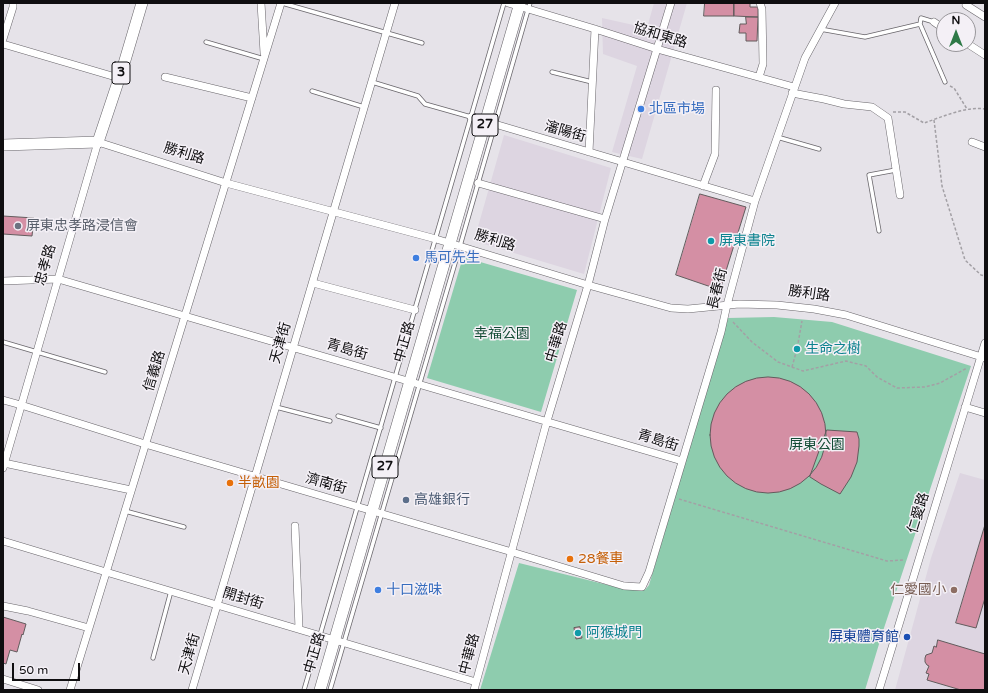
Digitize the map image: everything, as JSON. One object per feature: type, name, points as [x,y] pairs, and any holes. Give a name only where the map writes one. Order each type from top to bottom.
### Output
[{"type":"main road","name":"忠孝路","points":[[98,142],[142,3]]},
{"type":"main road","name":"中正路","points":[[320,690],[339,641],[524,5]]},
{"type":"main road","name":"勝利路","points":[[3,145],[98,142]]},
{"type":"street","points":[[3,39],[13,3]]},
{"type":"street","name":"信義路","points":[[261,3],[264,59]]},
{"type":"street","name":"信義路","points":[[70,690],[282,3]]},
{"type":"street","name":"天津街","points":[[192,690],[395,3]]},
{"type":"street","name":"協和東路","points":[[508,3],[524,5],[657,49],[759,77],[793,90],[824,99],[844,104],[872,106],[888,118]]},
{"type":"street","name":"中華路","points":[[474,690],[547,421],[588,285],[604,219],[671,3]]},
{"type":"street","points":[[759,77],[763,64],[762,9],[760,3]]},
{"type":"street","name":"長春街","points":[[642,587],[649,572],[721,332],[755,201],[805,58],[835,3]]},
{"type":"street","points":[[966,5],[985,17]]},
{"type":"street","points":[[589,152],[595,29]]},
{"type":"street","points":[[3,44],[119,78]]},
{"type":"street","points":[[976,49],[985,55]]},
{"type":"street","points":[[165,77],[252,98]]},
{"type":"street","points":[[704,186],[715,154],[716,90]]},
{"type":"street","name":"瀋陽街","points":[[471,117],[755,201]]},
{"type":"street","points":[[888,118],[900,195]]},
{"type":"street","name":"勝利路","points":[[98,142],[226,183],[436,239],[588,285],[677,308],[688,309],[739,304],[784,305],[834,312],[983,357]]},
{"type":"street","name":"忠孝路","points":[[4,465],[98,142]]},
{"type":"street","points":[[972,142],[985,147]]},
{"type":"street","points":[[478,183],[604,219]]},
{"type":"street","name":"青島街","points":[[3,281],[58,279],[682,461]]},
{"type":"street","points":[[313,283],[415,310]]},
{"type":"street","name":"仁愛路","points":[[879,690],[965,407],[983,357],[985,343]]},
{"type":"street","name":"濟南街","points":[[3,400],[21,404],[145,444],[255,477],[624,586],[642,587]]},
{"type":"street","points":[[965,407],[985,413]]},
{"type":"street","points":[[4,465],[131,490]]},
{"type":"street","points":[[295,526],[298,629]]},
{"type":"street","name":"開封街","points":[[3,541],[476,682]]},
{"type":"street","points":[[3,606],[28,611],[89,628]]},
{"type":"street","points":[[3,679],[38,690]]},
{"type":"lane","points":[[282,3],[422,43]]},
{"type":"lane","name":"中正路","points":[[304,690],[504,3]]},
{"type":"lane","points":[[934,22],[921,18],[920,24],[945,82]]},
{"type":"lane","points":[[820,29],[865,37],[920,24]]},
{"type":"lane","points":[[206,42],[264,59]]},
{"type":"lane","points":[[552,72],[592,82]]},
{"type":"lane","name":"瀋陽街","points":[[372,82],[418,96],[425,104],[471,117]]},
{"type":"lane","points":[[312,91],[364,107]]},
{"type":"lane","name":"中正路","points":[[455,245],[478,183],[490,123]]},
{"type":"lane","points":[[777,137],[819,149]]},
{"type":"lane","points":[[879,231],[869,175],[896,170]]},
{"type":"lane","points":[[3,342],[105,372]]},
{"type":"lane","points":[[276,407],[330,421]]},
{"type":"lane","points":[[338,416],[381,428]]},
{"type":"lane","points":[[125,511],[184,527]]},
{"type":"lane","points":[[153,658],[171,591]]},
{"type":"lane","name":"中正路","points":[[330,690],[339,641]]},
{"type":"path","points":[[945,82],[954,88],[967,109]]},
{"type":"path","points":[[888,118],[893,112],[905,112],[924,124],[967,109],[985,109]]},
{"type":"path","points":[[934,120],[942,186],[965,260],[980,275],[985,276]]},
{"type":"path","points":[[792,367],[802,321]]},
{"type":"path","points":[[733,322],[752,342],[778,362],[803,371],[846,361],[866,366],[877,377],[898,388],[925,387],[940,382],[967,368]]},
{"type":"path","points":[[679,499],[886,561],[904,560]]},
{"type":"shaded area","name":"北區市場","points":[[654,3],[687,3],[642,159],[612,152],[637,66],[603,54],[602,18],[647,28]]},
{"type":"shaded area","points":[[504,135],[611,168],[584,274],[474,241]]},
{"type":"shaded area","name":"仁愛國小","points":[[960,473],[985,480],[985,690],[895,690],[931,558]]},
{"type":"green space","name":"幸福公園","points":[[463,257],[577,290],[541,412],[427,378]]},
{"type":"green space","name":"屏東公園","points":[[774,317],[832,322],[971,366],[883,631],[865,690],[480,690],[519,563],[628,590],[645,590],[649,585],[728,318]]},
{"type":"building","points":[[705,3],[734,3],[734,16],[704,16]]},
{"type":"building","points":[[734,3],[750,3],[750,7],[758,7],[758,17],[734,16]]},
{"type":"building","points":[[746,17],[758,17],[757,41],[746,41],[746,33],[739,33],[740,24],[746,24]]},
{"type":"building","name":"屏東書院","points":[[700,194],[746,207],[720,290],[676,275]]},
{"type":"building","name":"屏東忠孝路浸信會","points":[[3,216],[34,218],[32,236],[3,234]]},
{"type":"building","points":[[768,377],[790,381],[809,394],[822,413],[826,435],[822,457],[809,476],[790,489],[768,493],[746,489],[727,476],[714,457],[710,435],[714,413],[727,394],[746,381]]},
{"type":"building","points":[[827,430],[857,432],[859,439],[857,462],[851,477],[840,494],[810,477]]},
{"type":"building","points":[[985,525],[985,598],[976,628],[956,623]]},
{"type":"building","points":[[3,617],[26,624],[17,652],[10,650],[6,664],[3,663]]},
{"type":"building","name":"阿猴城門","points":[[580,627],[582,638],[576,639],[574,628]]},
{"type":"building","points":[[938,640],[985,654],[985,690],[961,690],[927,680],[929,674],[926,673],[929,666],[925,662],[925,658],[926,655],[932,653]]},
{"type":"place","name":"北區市場","points":[[641,109]]},
{"type":"place","name":"屏東忠孝路浸信會","points":[[18,226]]},
{"type":"place","name":"屏東書院","points":[[711,241]]},
{"type":"place","name":"馬可先生","points":[[416,258]]},
{"type":"place","name":"生命之樹","points":[[797,349]]},
{"type":"place","name":"半畝園","points":[[230,483]]},
{"type":"place","name":"高雄銀行","points":[[406,500]]},
{"type":"place","name":"28餐車","points":[[570,559]]},
{"type":"place","name":"十口滋味","points":[[378,590]]},
{"type":"place","name":"仁愛國小","points":[[954,590]]},
{"type":"place","name":"阿猴城門","points":[[578,633]]},
{"type":"place","name":"屏東體育館","points":[[907,637]]}]
